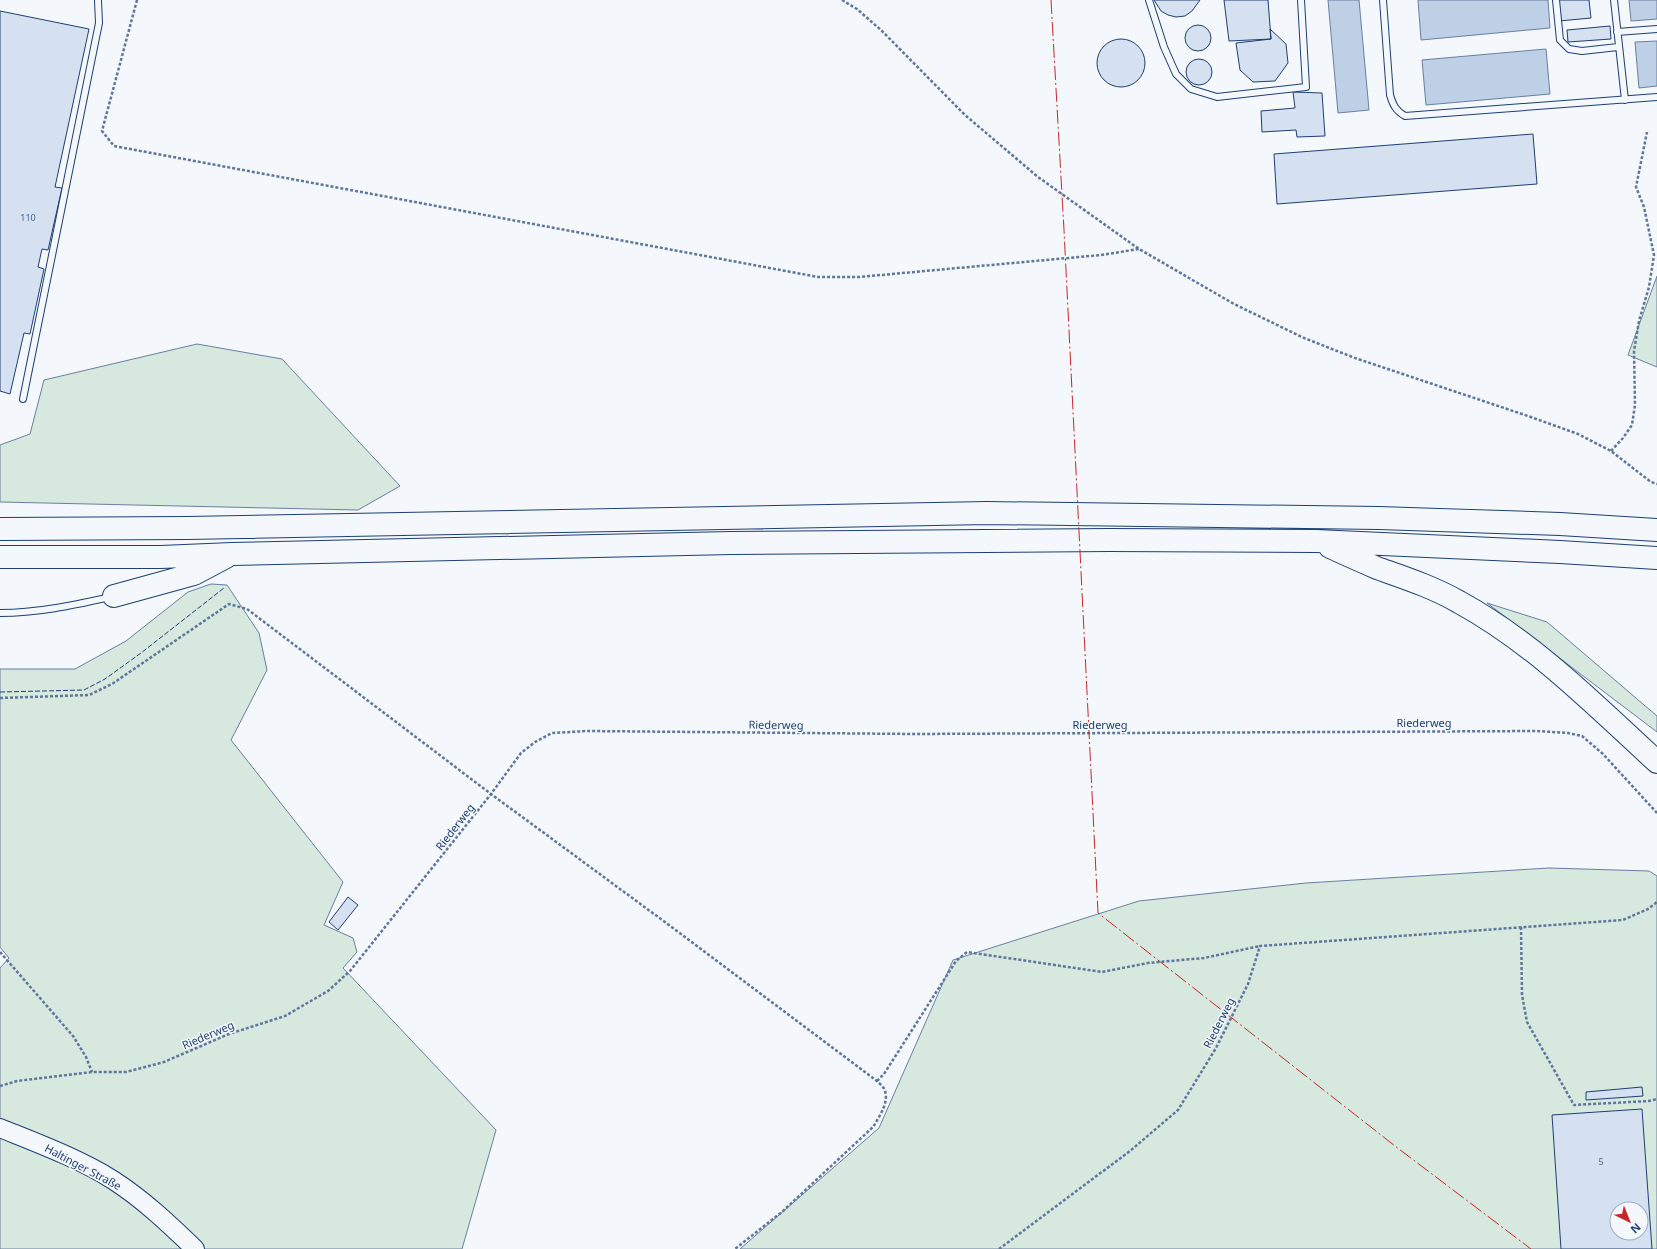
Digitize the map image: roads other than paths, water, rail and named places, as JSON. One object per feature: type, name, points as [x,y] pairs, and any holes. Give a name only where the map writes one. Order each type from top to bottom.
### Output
[{"type":"highway","points":[[0,529],[187,528],[995,513],[1379,518],[1560,524],[1657,530]]},
{"type":"highway","points":[[0,557],[161,557],[232,554],[731,543],[1109,540],[1316,541],[1657,558]]},
{"type":"highway","points":[[1316,541],[1458,601],[1501,627],[1568,680],[1657,762]]},
{"type":"highway","points":[[114,596],[194,574],[232,554]]},
{"type":"street","name":"Haltinger Straße","points":[[0,1128],[38,1143],[112,1180],[139,1198],[162,1217],[195,1249]]},
{"type":"lane","points":[[23,399],[99,23],[98,0]]},
{"type":"lane","points":[[1149,0],[1164,47],[1176,74],[1191,89],[1217,97],[1306,87],[1301,0]]},
{"type":"lane","points":[[1383,0],[1390,94],[1393,105],[1398,112],[1405,116],[1657,97]]},
{"type":"lane","points":[[1556,0],[1560,40],[1569,49],[1582,51],[1618,46]]},
{"type":"lane","points":[[1614,0],[1625,100]]},
{"type":"lane","points":[[1617,32],[1657,29]]},
{"type":"lane","points":[[0,613],[21,613],[63,607],[114,596]]},
{"type":"water","points":[[1328,0],[1359,0],[1369,110],[1338,113]]},
{"type":"water","points":[[1418,0],[1548,0],[1550,28],[1421,40]]},
{"type":"water","points":[[1629,0],[1657,0],[1657,19],[1631,21]]},
{"type":"water","points":[[1657,41],[1657,86],[1639,88],[1635,42]]},
{"type":"water","points":[[1546,49],[1550,94],[1426,105],[1422,60]]}]
